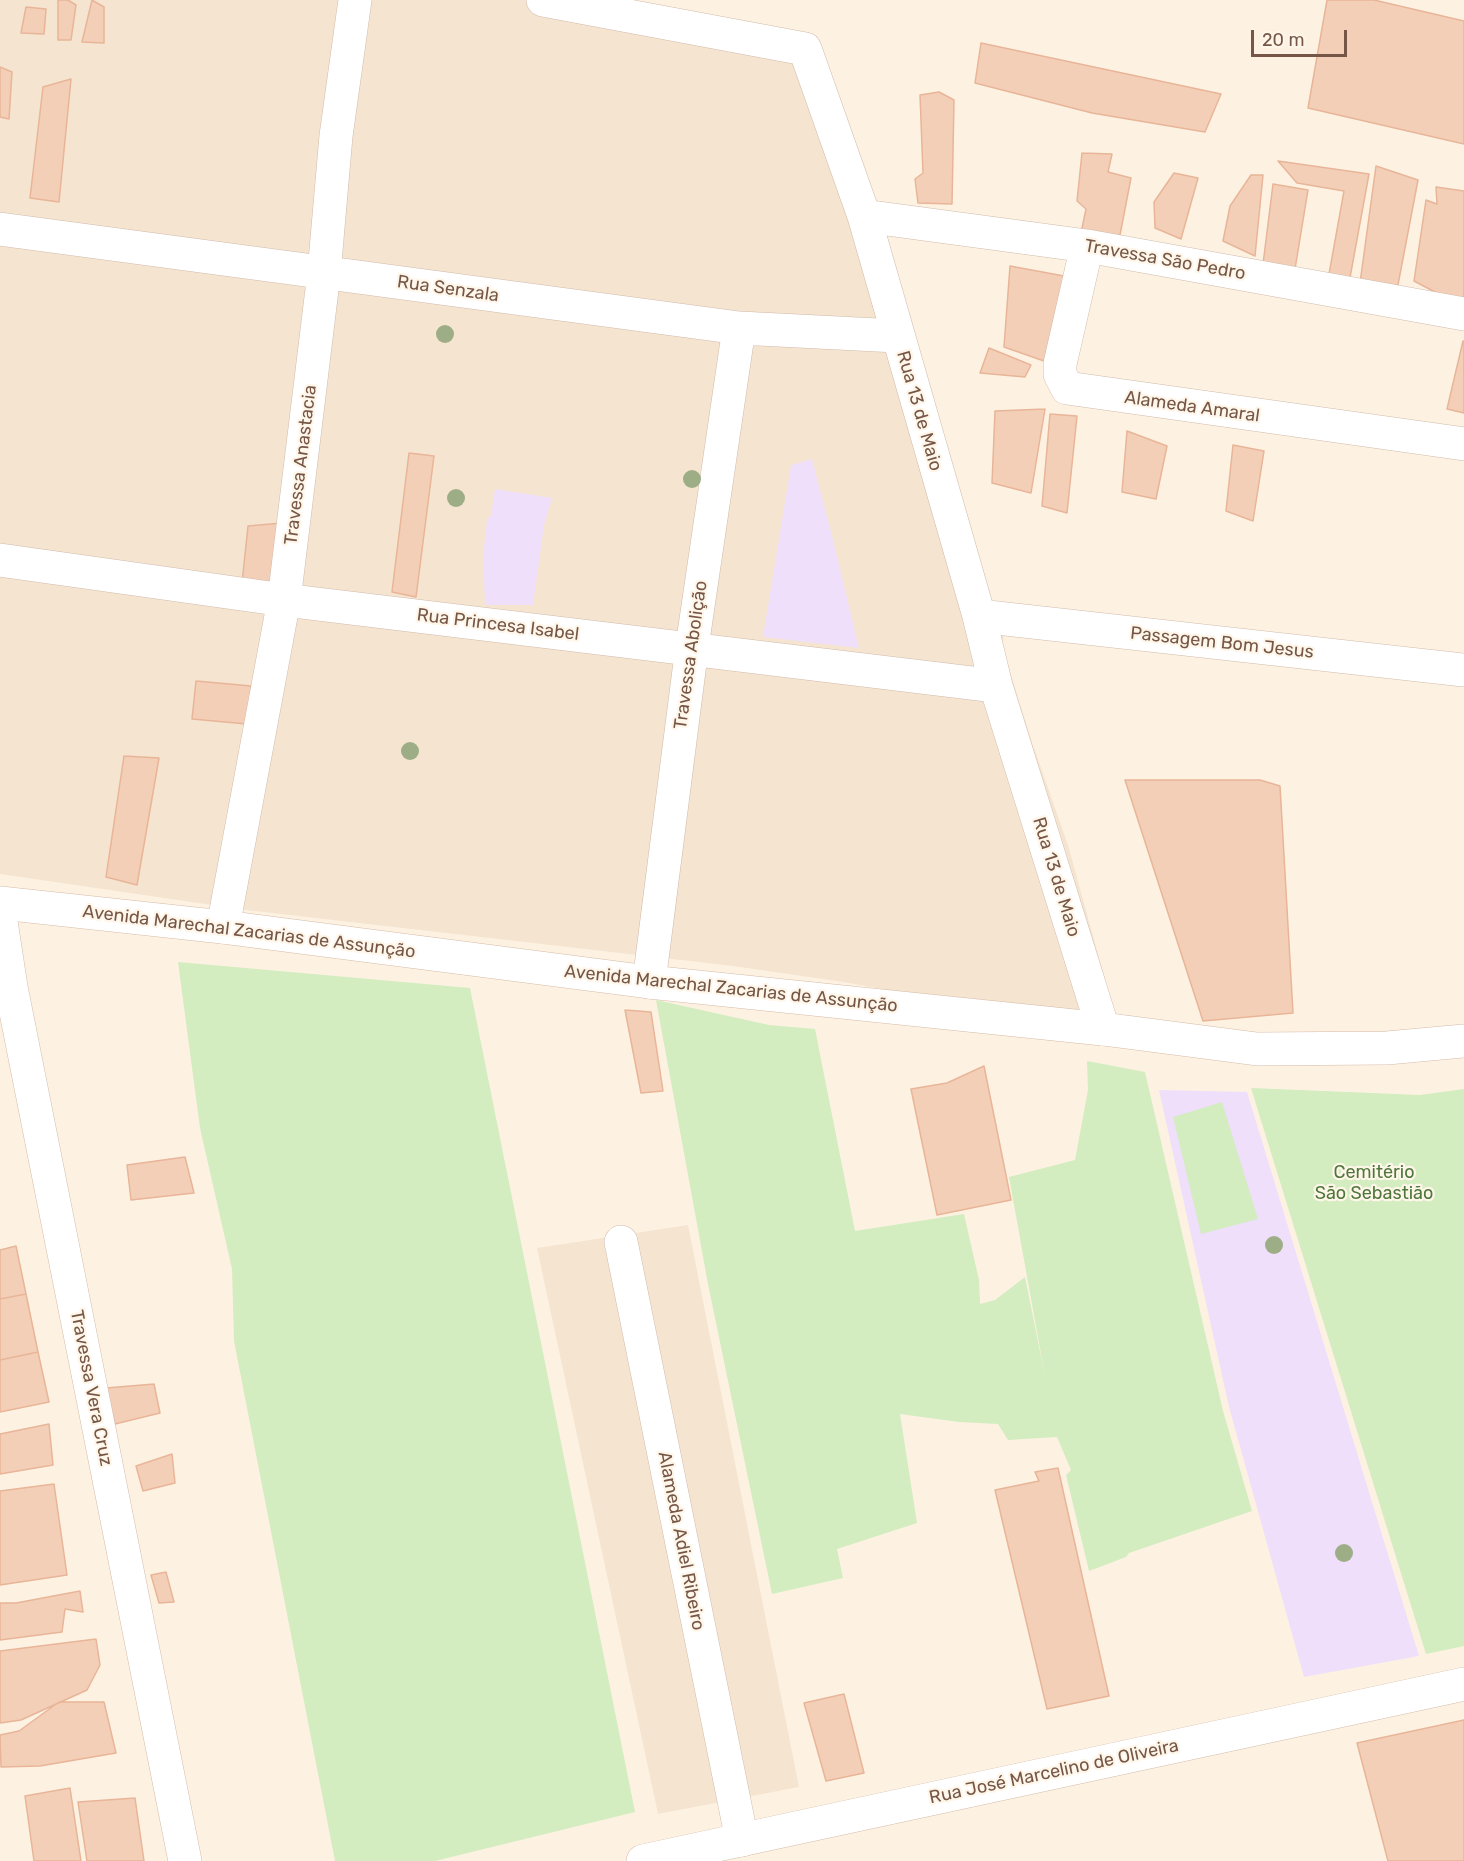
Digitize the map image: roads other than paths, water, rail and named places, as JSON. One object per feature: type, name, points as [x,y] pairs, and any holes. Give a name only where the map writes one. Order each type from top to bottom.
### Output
[{"type":"street","name":"Travessa Anastacia","points":[[223,927],[284,600],[324,273],[336,136],[355,0]]},
{"type":"street","name":"Rua 13 de Maio","points":[[543,0],[805,49],[864,216],[980,616],[996,686],[1103,1029]]},
{"type":"street","name":"Travessa São Pedro","points":[[864,216],[1087,246],[1464,314]]},
{"type":"street","name":"Rua Senzala","points":[[0,229],[739,328],[897,336]]},
{"type":"street","name":"Alameda Amaral","points":[[1087,246],[1060,364],[1060,374],[1067,388],[1464,444]]},
{"type":"street","name":"Travessa Abolição","points":[[649,982],[692,647],[739,328]]},
{"type":"street","name":"Rua Princesa Isabel","points":[[0,560],[284,600],[692,647],[996,686]]},
{"type":"street","name":"Passagem Bom Jesus","points":[[980,616],[1464,670]]},
{"type":"street","name":"Avenida Marechal Zacarias de Assunção","points":[[0,903],[223,927],[649,982],[1103,1029],[1257,1049],[1387,1048],[1464,1041]]},
{"type":"street","name":"Travessa Vera Cruz","points":[[0,915],[14,998],[185,1861]]},
{"type":"street","name":"Alameda Adiel Ribeiro","points":[[621,1242],[742,1840]]},
{"type":"street","name":"Rua José Marcelino de Oliveira","points":[[643,1861],[1464,1684]]},
{"type":"park label","name":"Cemitério São Sebastião","points":[[1374,1183]]}]
